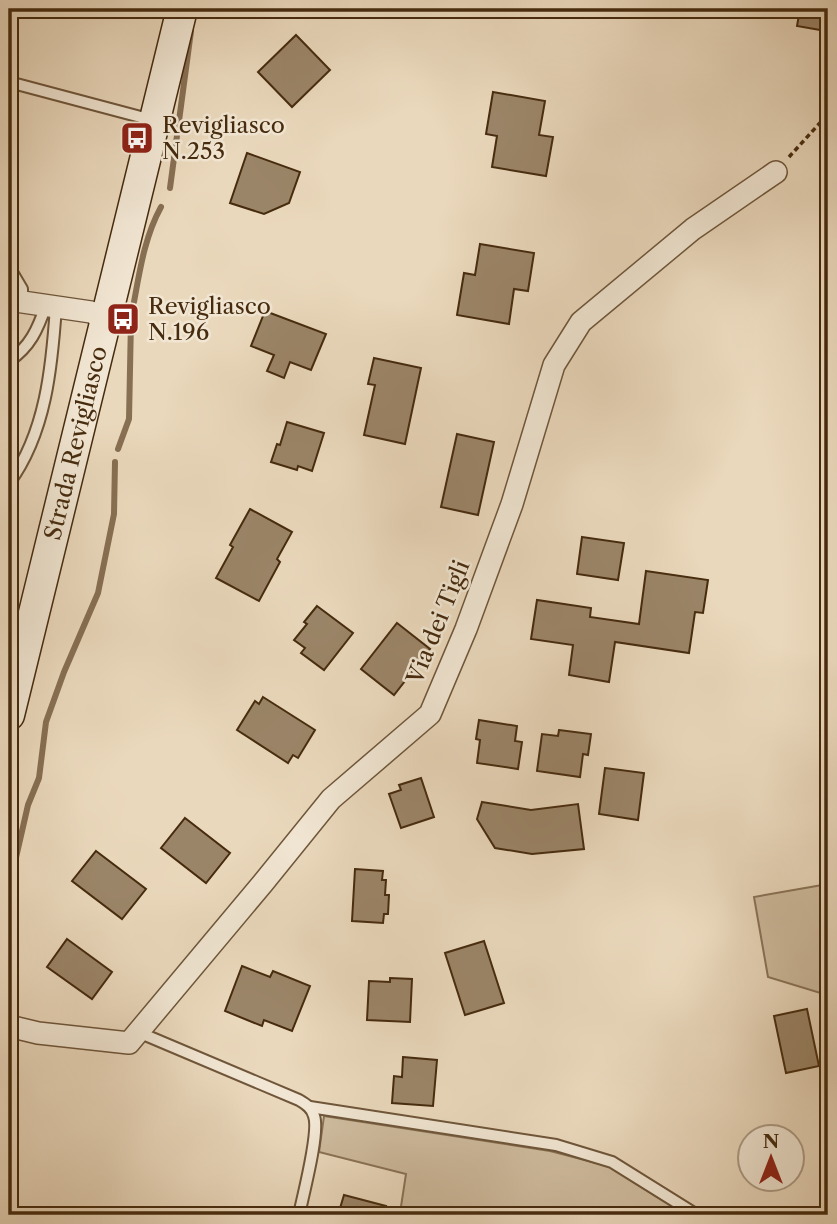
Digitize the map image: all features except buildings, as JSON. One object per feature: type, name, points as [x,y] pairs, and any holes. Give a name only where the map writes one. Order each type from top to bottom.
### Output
[{"type":"street","name":"Strada Revigliasco","points":[[9,715],[182,9]]},
{"type":"street","name":"Via dei Tigli","points":[[138,1032],[331,799],[430,714],[466,629],[512,503],[554,365],[581,321],[693,229],[776,172]]},
{"type":"street","points":[[15,301],[91,313],[106,320]]},
{"type":"street","points":[[9,1026],[38,1033],[128,1043],[138,1032]]},
{"type":"lane","points":[[9,82],[155,121]]},
{"type":"lane","points":[[9,267],[22,289],[15,301]]},
{"type":"lane","points":[[9,361],[30,343],[51,306]]},
{"type":"lane","points":[[9,483],[33,443],[48,378],[51,306]]},
{"type":"lane","points":[[138,1032],[310,1107],[556,1145],[612,1162],[697,1215]]},
{"type":"lane","points":[[299,1215],[315,1132],[315,1117],[310,1107]]},
{"type":"path","points":[[776,172],[828,114]]},
{"type":"shaded area","points":[[828,884],[827,995],[768,977],[754,897]]},
{"type":"shaded area","points":[[324,1116],[550,1151],[608,1166],[686,1215],[400,1213],[406,1174],[319,1152]]},
{"type":"waterway","points":[[170,188],[191,31]]},
{"type":"waterway","points":[[134,302],[147,241],[161,207]]},
{"type":"waterway","points":[[118,449],[129,419],[131,320]]},
{"type":"waterway","points":[[9,888],[28,805],[39,778],[46,722],[98,593],[114,514],[115,462]]},
{"type":"place","name":"Revigliasco N.253","points":[[137,138]]},
{"type":"place","name":"Revigliasco N.196","points":[[123,319]]}]
